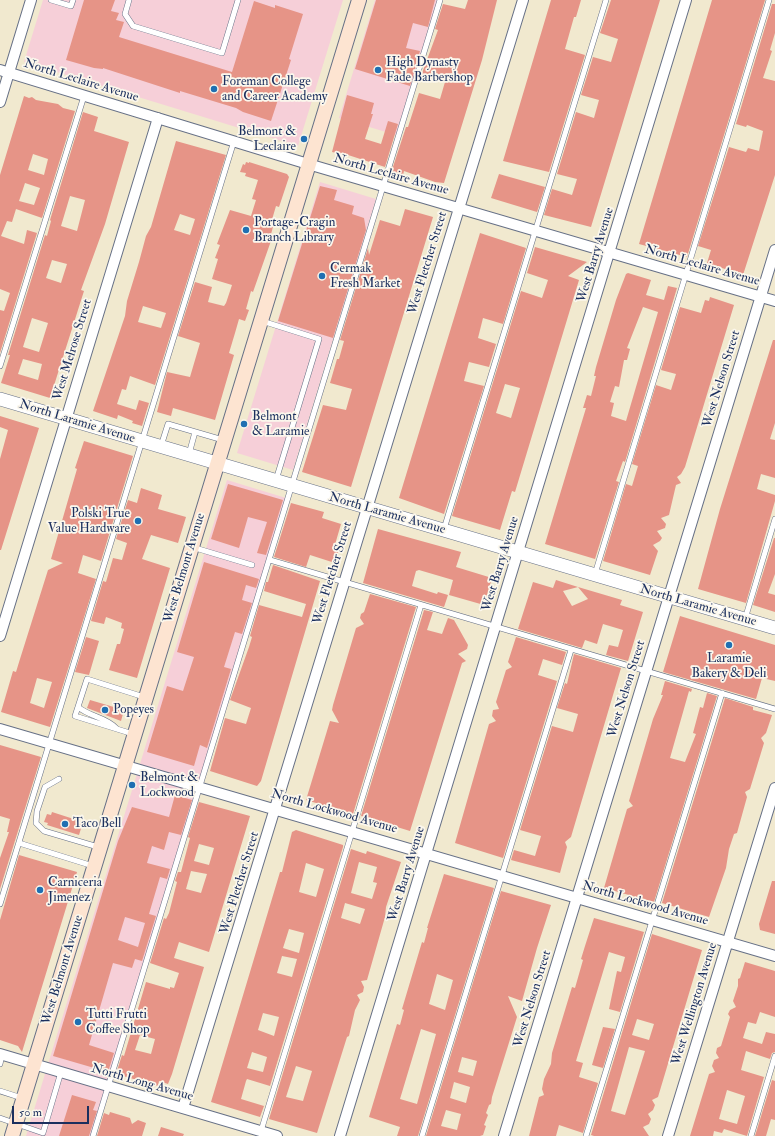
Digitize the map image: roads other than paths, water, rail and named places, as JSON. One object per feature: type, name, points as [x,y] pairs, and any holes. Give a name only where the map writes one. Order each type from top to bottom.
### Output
[{"type":"main road","name":"West Belmont Avenue","points":[[14,1130],[359,0]]},
{"type":"street","points":[[0,102],[4,72],[31,0]]},
{"type":"street","name":"West Fletcher Street","points":[[184,1108],[276,809],[366,508],[523,0]]},
{"type":"street","name":"West Barry Avenue","points":[[340,1136],[519,553],[686,0]]},
{"type":"street","name":"North Leclaire Avenue","points":[[4,72],[308,164],[775,301]]},
{"type":"street","name":"West Melrose Street","points":[[0,636],[158,118]]},
{"type":"street","name":"West Nelson Street","points":[[504,1136],[775,250]]},
{"type":"street","name":"North Laramie Avenue","points":[[0,399],[188,456],[775,628]]},
{"type":"street","name":"North Lockwood Avenue","points":[[0,729],[775,956]]},
{"type":"street","name":"West Wellington Avenue","points":[[668,1136],[775,788]]},
{"type":"street","name":"North Long Avenue","points":[[1,1057],[34,1064],[277,1136]]},
{"type":"lane","points":[[51,0],[71,6],[73,0]]},
{"type":"lane","points":[[129,0],[125,14],[133,26],[222,53],[238,0]]},
{"type":"lane","points":[[93,1136],[440,0]]},
{"type":"lane","points":[[443,530],[534,230],[606,0]]},
{"type":"lane","points":[[595,575],[769,0]]},
{"type":"lane","points":[[0,366],[84,96]]},
{"type":"lane","points":[[0,904],[234,141]]},
{"type":"lane","points":[[261,320],[319,338],[275,481]]},
{"type":"lane","points":[[161,447],[168,424],[224,440]]},
{"type":"lane","points":[[188,456],[195,432]]},
{"type":"lane","points":[[745,620],[775,519]]},
{"type":"lane","points":[[191,547],[252,565]]},
{"type":"lane","points":[[270,560],[496,628],[775,709]]},
{"type":"lane","points":[[261,1131],[421,605]]},
{"type":"lane","points":[[422,1136],[572,650]]},
{"type":"lane","points":[[134,734],[75,716],[87,679],[145,698]]},
{"type":"lane","points":[[586,1136],[722,694]]},
{"type":"lane","points":[[78,707],[87,714],[110,722],[116,729]]},
{"type":"lane","points":[[59,779],[44,787],[37,811],[36,823],[44,831],[100,848]]},
{"type":"lane","points":[[18,843],[94,867]]},
{"type":"lane","points":[[751,1136],[775,1056]]},
{"type":"lane","points":[[0,1118],[14,1130],[43,1133],[61,1072]]},
{"type":"lane","points":[[0,1092],[24,1098]]},
{"type":"place","name":"High Dynasty Fade Barbershop","points":[[378,70]]},
{"type":"place","name":"Foreman College and Career Academy","points":[[214,89]]},
{"type":"place","name":"Belmont & Leclaire","points":[[304,139]]},
{"type":"place","name":"Portage-Cragin Branch Library","points":[[246,230]]},
{"type":"place","name":"Cermak Fresh Market","points":[[322,276]]},
{"type":"place","name":"Belmont & Laramie","points":[[244,424]]},
{"type":"place","name":"Polski True Value Hardware","points":[[138,521]]},
{"type":"place","name":"Laramie Bakery & Deli","points":[[729,645]]},
{"type":"place","name":"Popeyes","points":[[105,710]]},
{"type":"place","name":"Belmont & Lockwood","points":[[132,785]]},
{"type":"place","name":"Taco Bell","points":[[65,824]]},
{"type":"place","name":"Carniceria Jimenez","points":[[40,890]]},
{"type":"place","name":"Tutti Frutti Coffee Shop","points":[[78,1022]]}]
